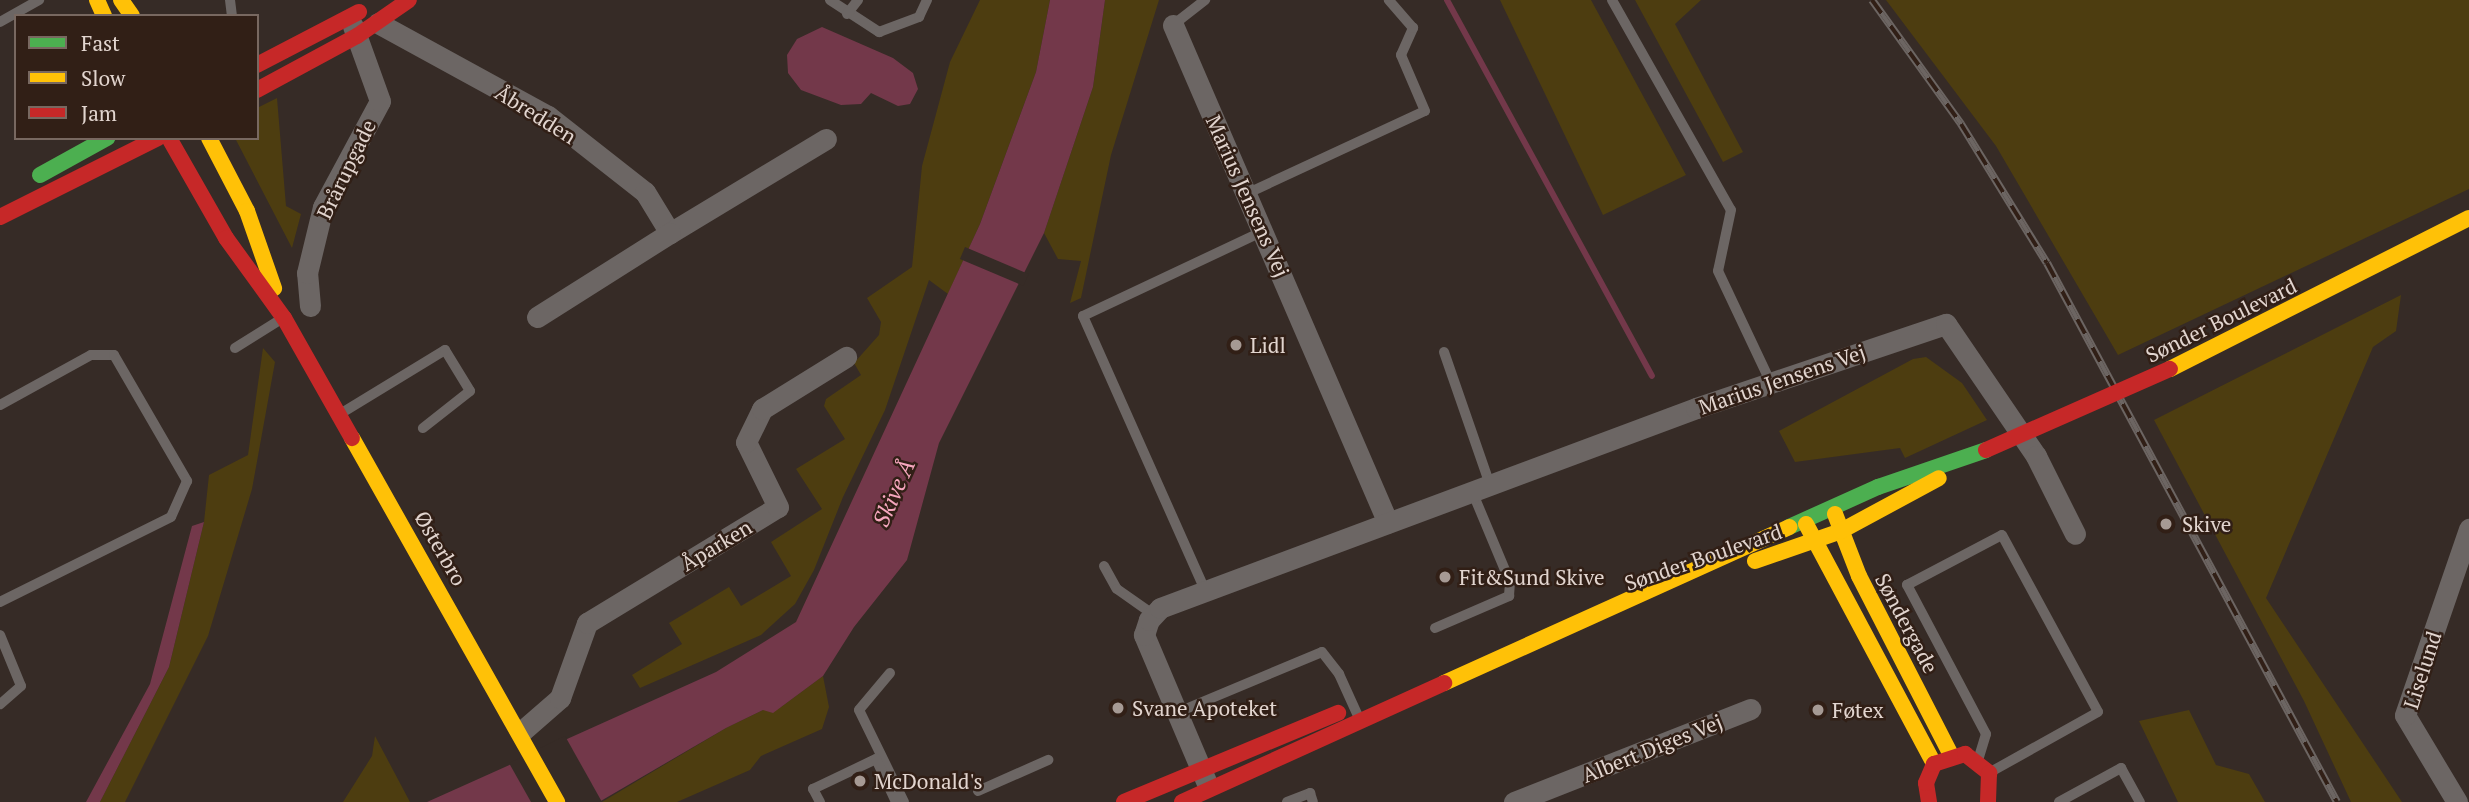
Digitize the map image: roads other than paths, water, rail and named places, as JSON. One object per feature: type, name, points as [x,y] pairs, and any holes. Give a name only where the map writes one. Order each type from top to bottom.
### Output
[{"type":"street","points":[[259,89],[353,27],[381,0]]},
{"type":"street","points":[[259,64],[353,27],[378,23],[409,0]]},
{"type":"street","name":"Åbredden","points":[[378,23],[548,116],[645,192],[670,233]]},
{"type":"street","name":"Marius Jensens Vej","points":[[1173,25],[1388,523]]},
{"type":"street","name":"Brårupgade","points":[[310,306],[307,273],[323,206],[380,101],[353,27]]},
{"type":"street","points":[[537,317],[826,139]]},
{"type":"street","points":[[12,191],[103,140]]},
{"type":"street","points":[[0,217],[154,140]]},
{"type":"street","name":"Østerbro","points":[[170,140],[226,238],[284,318],[521,732],[557,802]]},
{"type":"street","name":"Østerbro","points":[[210,140],[247,211],[284,318]]},
{"type":"street","name":"Sønder Boulevard","points":[[1124,802],[1200,768],[1354,706],[1496,656],[1832,507],[1986,450],[2170,369],[2469,219]]},
{"type":"street","name":"Marius Jensens Vej","points":[[1154,615],[1205,590],[1481,488],[1771,383],[1946,324],[2036,456],[2075,534]]},
{"type":"street","name":"Åparken","points":[[521,732],[560,698],[587,623],[778,507],[746,442],[762,409],[846,357]]},
{"type":"street","name":"Sønder Boulevard","points":[[1580,621],[1841,531],[1889,509],[1986,450]]},
{"type":"street","name":"Søndergade","points":[[1832,507],[1859,576],[1951,755]]},
{"type":"street","name":"Søndergade","points":[[1804,520],[1934,764]]},
{"type":"street","name":"Liselund","points":[[2457,802],[2405,715],[2469,529]]},
{"type":"street","points":[[1154,615],[1144,635],[1209,790]]},
{"type":"street","name":"Sønder Boulevard","points":[[1182,802],[1362,724],[1496,656]]},
{"type":"street","name":"Albert Diges Vej","points":[[1514,802],[1750,709]]},
{"type":"street","points":[[1929,802],[1926,783],[1934,764],[1951,755],[1978,760],[1989,774],[1988,802]]},
{"type":"lane","points":[[14,14],[39,0]]},
{"type":"lane","points":[[830,0],[847,14],[879,32],[919,17],[927,0]]},
{"type":"lane","points":[[847,14],[858,0]]},
{"type":"lane","points":[[1173,25],[1205,0]]},
{"type":"lane","points":[[1246,194],[1425,111],[1401,55],[1413,28],[1390,0]]},
{"type":"lane","points":[[1612,0],[1731,210],[1718,271],[1771,383]]},
{"type":"lane","points":[[1205,590],[1083,316],[1264,231]]},
{"type":"lane","points":[[235,348],[284,318]]},
{"type":"lane","points":[[340,414],[445,350],[470,391],[423,428]]},
{"type":"lane","points":[[1435,628],[1509,596],[1510,582],[1444,352]]},
{"type":"lane","points":[[0,405],[91,355],[114,355],[187,481],[171,517],[0,602]]},
{"type":"lane","points":[[1978,760],[1986,734],[1907,585],[2002,535],[2098,712],[1989,774]]},
{"type":"lane","points":[[1104,566],[1117,589],[1154,615]]},
{"type":"lane","points":[[0,635],[21,686],[0,704]]},
{"type":"lane","points":[[1176,713],[1322,652],[1339,674],[1362,724]]},
{"type":"lane","points":[[890,673],[859,710],[904,802]]},
{"type":"lane","points":[[820,802],[813,789],[876,760],[896,802]]},
{"type":"lane","points":[[978,791],[1048,760]]},
{"type":"lane","points":[[2059,802],[2121,768],[2140,802]]},
{"type":"lane","points":[[1287,802],[1310,793],[1313,802]]},
{"type":"water","name":"Skive Å","points":[[1050,0],[1105,0],[1093,87],[1044,233],[939,443],[907,560],[854,627],[823,676],[773,713],[763,710],[726,728],[599,802],[427,802],[716,672],[796,622],[980,224],[1036,72]]},
{"type":"water","points":[[822,27],[893,58],[913,73],[918,89],[910,104],[898,106],[871,93],[861,104],[841,105],[801,90],[788,73],[787,55],[797,39]]},
{"type":"water","points":[[204,522],[169,667],[100,802],[86,802],[150,684],[192,526]]},
{"type":"waterway","points":[[1447,0],[1652,376]]},
{"type":"railway","points":[[1872,0],[1961,124],[2047,263],[2337,802]]},
{"type":"place","name":"Lidl","points":[[1236,345]]},
{"type":"place","name":"Skive","points":[[2166,524]]},
{"type":"place","name":"Fit&Sund Skive","points":[[1445,577]]},
{"type":"place","name":"Svane Apoteket","points":[[1118,708]]},
{"type":"place","name":"Føtex","points":[[1818,710]]},
{"type":"place","name":"McDonald's","points":[[860,781]]}]
